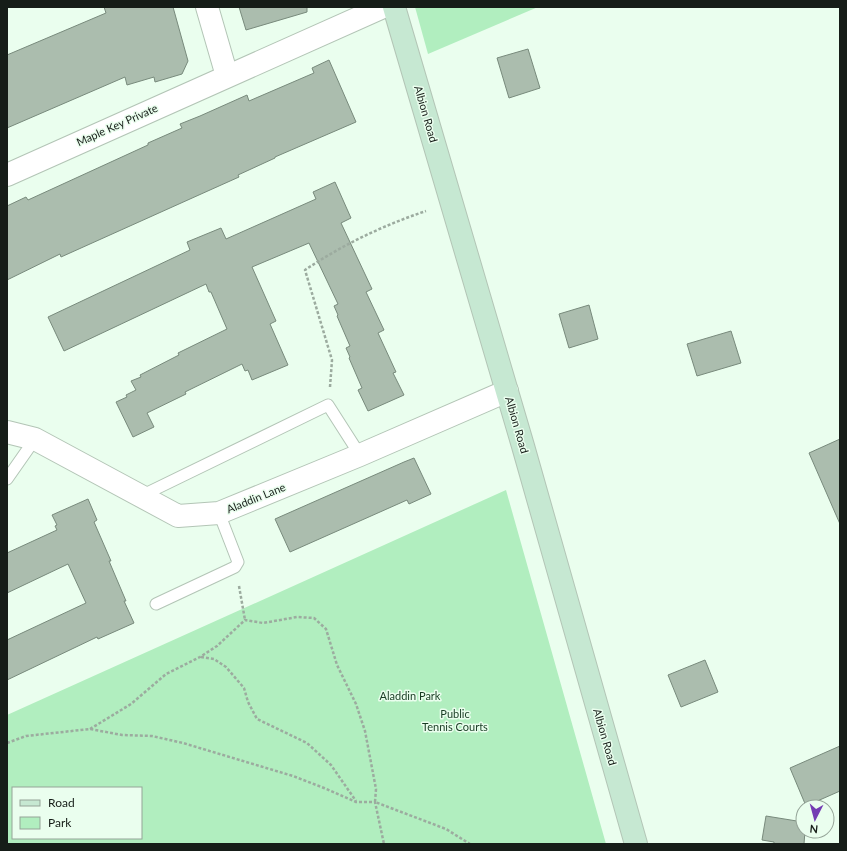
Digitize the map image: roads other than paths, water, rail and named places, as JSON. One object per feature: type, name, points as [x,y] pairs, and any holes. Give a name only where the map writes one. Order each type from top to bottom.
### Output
[{"type":"street","points":[[207,7],[226,76]]},
{"type":"street","name":"Maple Key Private","points":[[7,175],[383,7]]},
{"type":"street","name":"Albion Road","points":[[394,7],[507,391],[636,844]]},
{"type":"street","name":"Aladdin Lane","points":[[7,432],[35,439],[178,516],[219,513],[360,455],[507,391]]},
{"type":"lane","points":[[141,496],[328,405],[360,455]]},
{"type":"lane","points":[[7,480],[35,439]]},
{"type":"lane","points":[[156,604],[235,567],[238,562],[219,513]]},
{"type":"park label","name":"Aladdin Park","points":[[410,696]]},
{"type":"park label","name":"Public Tennis Courts","points":[[455,720]]}]
